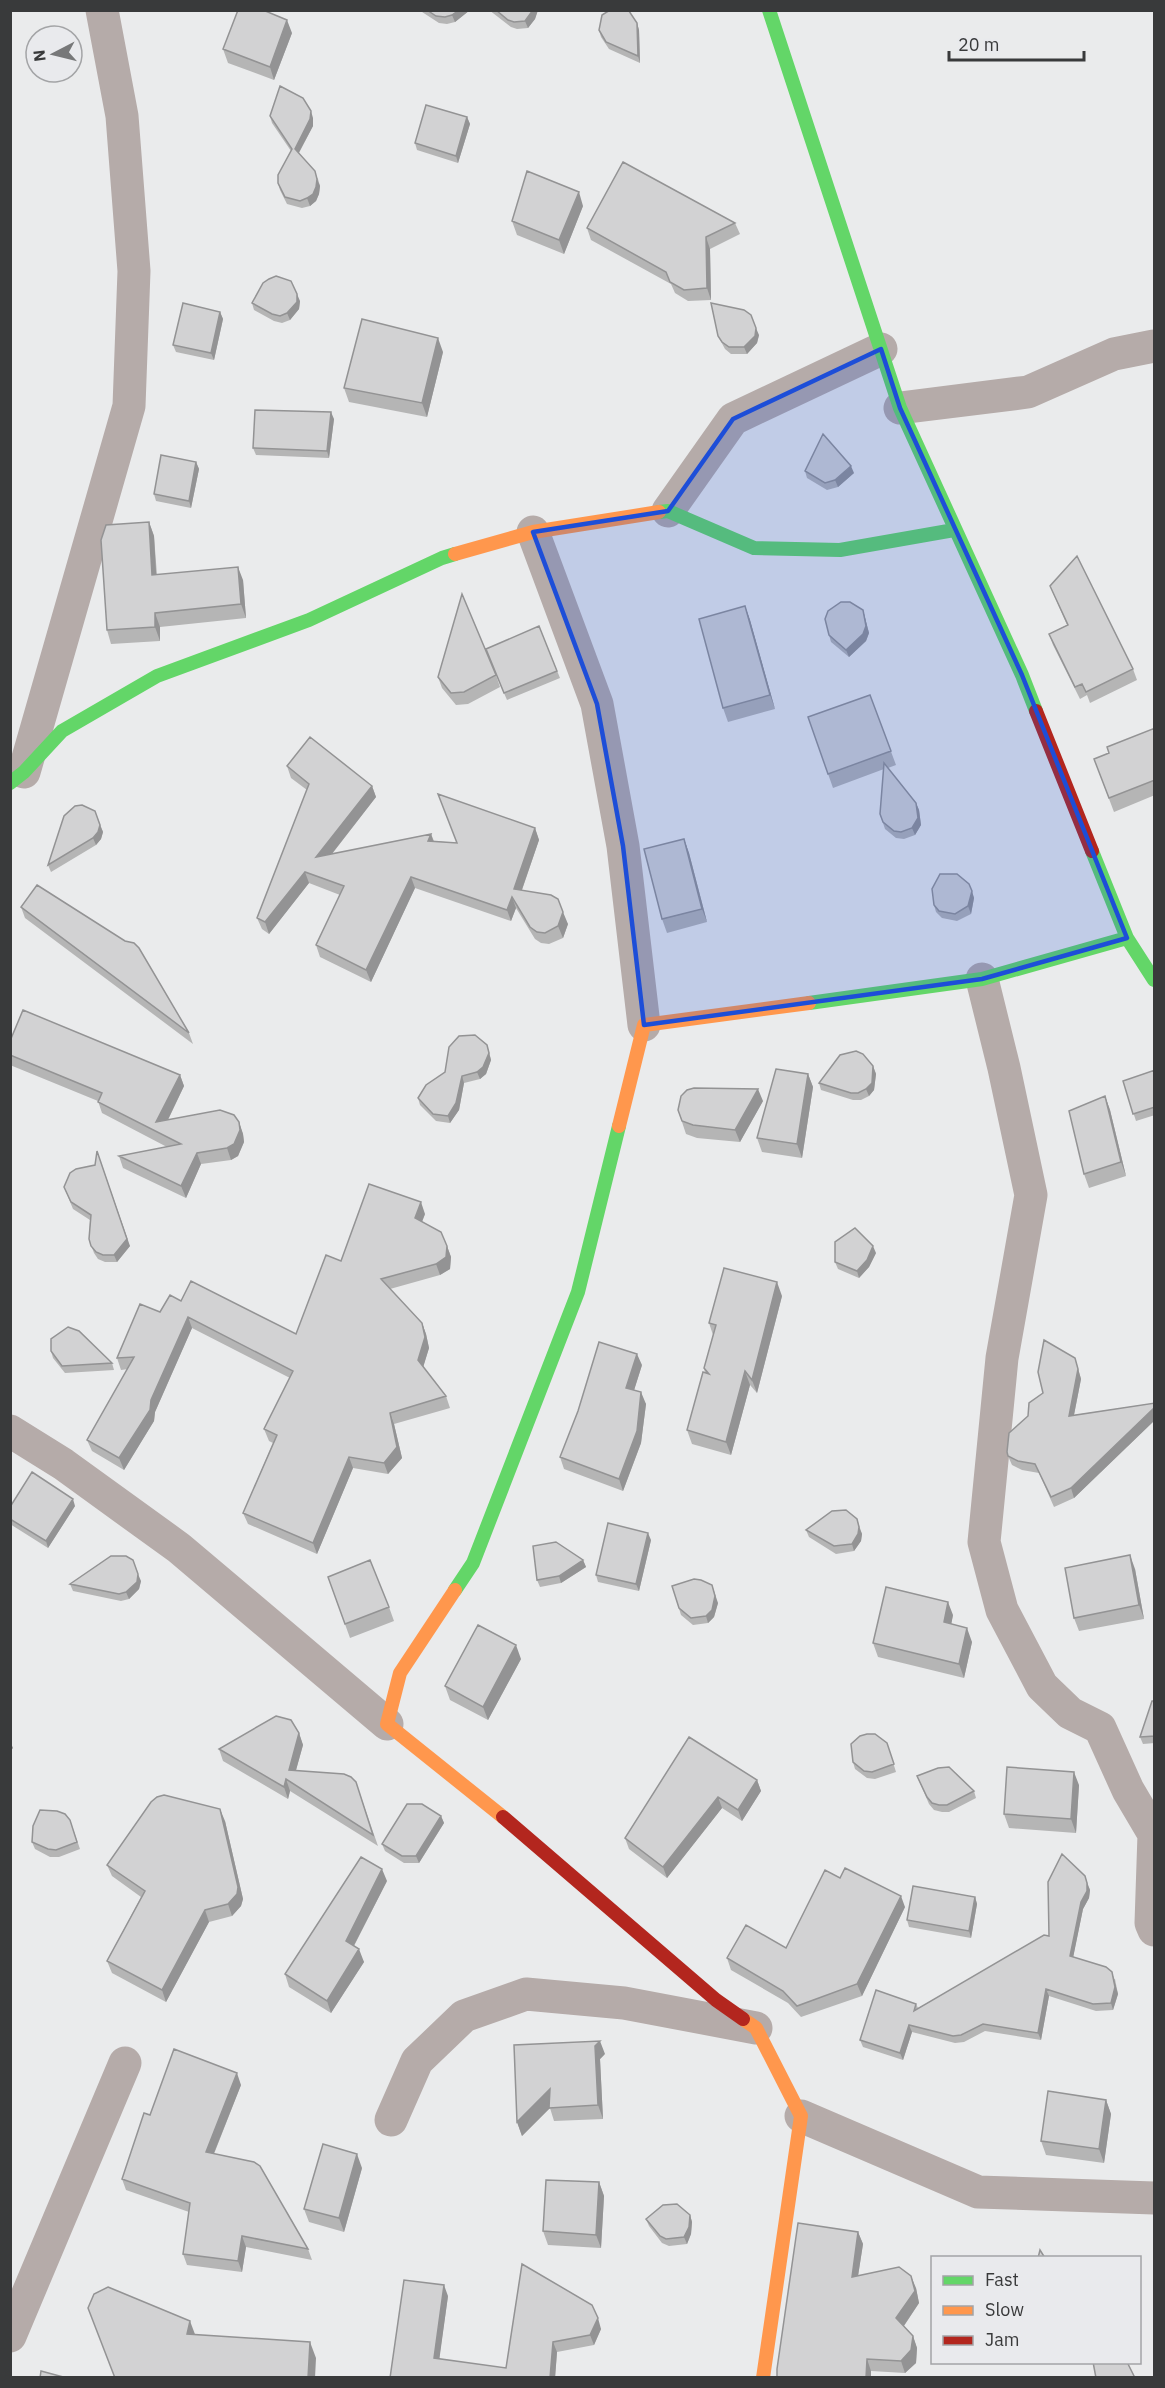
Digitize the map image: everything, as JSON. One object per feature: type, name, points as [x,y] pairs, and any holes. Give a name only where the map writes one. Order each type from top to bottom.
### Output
[{"type":"street","points":[[17,777],[129,406],[134,271],[122,116],[102,10]]},
{"type":"street","points":[[769,10],[900,408],[1022,675],[1127,938],[1155,980]]},
{"type":"street","points":[[900,408],[1028,392],[1114,354],[1155,346]]},
{"type":"street","points":[[668,511],[733,419],[881,350]]},
{"type":"street","points":[[17,777],[62,731],[157,676],[309,620],[442,558],[533,532],[668,511],[754,548],[840,550],[954,530]]},
{"type":"street","points":[[387,1724],[400,1673],[473,1563],[578,1292],[644,1024],[623,846],[597,704],[533,532]]},
{"type":"street","points":[[644,1024],[982,980],[1127,938]]},
{"type":"street","points":[[982,980],[1004,1068],[1031,1195],[1002,1358],[984,1542],[1002,1610],[1042,1686],[1070,1713],[1100,1728],[1128,1790],[1154,1834],[1151,1923],[1155,1930]]},
{"type":"street","points":[[10,1431],[63,1464],[179,1548],[717,2000],[756,2028],[801,2116],[763,2378]]},
{"type":"street","points":[[391,2120],[417,2061],[464,2016],[526,1994],[624,2003],[756,2028]]},
{"type":"street","points":[[10,2336],[125,2063]]},
{"type":"street","points":[[801,2116],[978,2192],[1155,2198]]},
{"type":"highlighted area","points":[[881,349],[900,408],[1022,675],[1127,938],[982,979],[644,1025],[623,846],[597,704],[533,532],[668,511],[733,419]]},
{"type":"building","points":[[238,10],[263,10],[287,20],[270,67],[223,49]]},
{"type":"building","points":[[427,10],[459,10],[445,17],[436,16]]},
{"type":"building","points":[[496,10],[533,10],[525,21],[514,22]]},
{"type":"building","points":[[610,10],[629,11],[637,23],[638,56],[606,42],[599,30],[602,15]]},
{"type":"building","points":[[280,86],[303,98],[311,111],[310,119],[295,149],[315,171],[317,179],[313,194],[300,201],[285,197],[278,183],[278,175],[292,149],[270,116]]},
{"type":"building","points":[[426,105],[467,117],[456,156],[415,143]]},
{"type":"building","points":[[623,162],[735,223],[706,237],[707,288],[684,290],[670,282],[666,272],[587,228]]},
{"type":"building","points":[[527,171],[579,192],[559,240],[512,221]]},
{"type":"building","points":[[276,276],[291,281],[297,294],[297,302],[287,313],[280,316],[252,303],[263,283]]},
{"type":"building","points":[[183,303],[220,312],[211,353],[173,345]]},
{"type":"building","points":[[711,303],[744,310],[751,315],[756,328],[755,336],[744,347],[729,347],[722,342],[718,336]]},
{"type":"building","points":[[362,319],[438,338],[422,403],[344,388]]},
{"type":"building","points":[[255,410],[331,412],[327,451],[253,448]]},
{"type":"building","points":[[823,434],[851,466],[835,480],[825,483],[805,471]]},
{"type":"building","points":[[161,455],[196,462],[189,501],[154,494]]},
{"type":"building","points":[[149,522],[152,575],[238,567],[241,604],[155,613],[155,627],[107,630],[101,540],[106,525]]},
{"type":"building","points":[[1077,556],[1133,669],[1086,692],[1082,684],[1075,687],[1049,634],[1068,625],[1050,586]]},
{"type":"building","points":[[462,594],[496,675],[464,692],[451,693],[438,677]]},
{"type":"building","points":[[841,602],[850,602],[863,610],[866,626],[863,634],[846,650],[829,635],[825,619],[828,611]]},
{"type":"building","points":[[745,606],[770,695],[723,708],[699,619]]},
{"type":"building","points":[[539,626],[557,671],[504,693],[486,649]]},
{"type":"building","points":[[870,695],[891,751],[828,774],[808,717]]},
{"type":"building","points":[[1155,728],[1155,780],[1109,798],[1094,759],[1109,753],[1107,747]]},
{"type":"building","points":[[310,737],[372,786],[316,857],[431,834],[428,841],[457,843],[438,794],[535,828],[514,889],[551,895],[558,899],[563,912],[558,926],[545,933],[537,932],[530,927],[512,897],[507,910],[411,877],[366,970],[316,945],[344,886],[305,872],[265,922],[257,918],[309,784],[287,766]]},
{"type":"building","points":[[884,763],[916,803],[918,818],[912,828],[901,832],[894,831],[883,822],[880,814]]},
{"type":"building","points":[[82,805],[95,811],[100,825],[98,832],[93,838],[48,865],[64,816],[75,806]]},
{"type":"building","points":[[684,839],[702,909],[662,919],[644,849]]},
{"type":"building","points":[[940,874],[957,874],[969,884],[972,891],[968,906],[955,914],[939,911],[934,905],[932,889]]},
{"type":"building","points":[[37,885],[125,941],[134,943],[189,1033],[21,907]]},
{"type":"building","points":[[23,1010],[180,1075],[156,1122],[220,1110],[234,1115],[239,1122],[240,1130],[234,1144],[227,1148],[197,1153],[181,1186],[119,1156],[181,1144],[98,1102],[102,1093],[10,1055],[10,1041]]},
{"type":"building","points":[[475,1035],[487,1045],[489,1053],[483,1067],[477,1072],[462,1076],[456,1103],[448,1116],[433,1114],[418,1098],[426,1085],[445,1072],[449,1047],[459,1036]]},
{"type":"building","points":[[856,1051],[863,1054],[873,1066],[872,1083],[866,1089],[858,1093],[851,1093],[819,1083],[840,1055]]},
{"type":"building","points":[[776,1069],[808,1074],[797,1144],[757,1138]]},
{"type":"building","points":[[1155,1070],[1155,1107],[1133,1114],[1123,1081]]},
{"type":"building","points":[[694,1088],[758,1089],[735,1130],[693,1125],[682,1121],[678,1110],[681,1096],[687,1090]]},
{"type":"building","points":[[1105,1096],[1121,1162],[1084,1174],[1069,1111]]},
{"type":"building","points":[[97,1151],[127,1239],[114,1255],[103,1255],[91,1246],[89,1239],[91,1215],[71,1202],[64,1187],[70,1173],[76,1169],[95,1165]]},
{"type":"building","points":[[369,1184],[421,1202],[415,1218],[441,1232],[447,1246],[446,1257],[436,1264],[381,1279],[422,1323],[425,1337],[418,1360],[446,1396],[390,1413],[397,1447],[384,1463],[349,1457],[313,1543],[243,1513],[277,1435],[264,1429],[293,1371],[188,1317],[151,1400],[150,1410],[119,1458],[87,1440],[134,1357],[117,1358],[140,1304],[160,1312],[170,1295],[181,1301],[191,1281],[296,1334],[326,1255],[341,1261]]},
{"type":"building","points":[[855,1228],[873,1246],[867,1260],[857,1271],[835,1262],[835,1242]]},
{"type":"building","points":[[724,1268],[777,1282],[752,1380],[745,1371],[726,1442],[687,1430],[703,1372],[709,1374],[704,1368],[716,1325],[709,1323]]},
{"type":"building","points":[[68,1327],[79,1331],[112,1363],[62,1366],[51,1351],[51,1339]]},
{"type":"building","points":[[1044,1340],[1075,1358],[1078,1369],[1069,1416],[1155,1403],[1155,1407],[1071,1488],[1051,1497],[1035,1464],[1018,1461],[1008,1456],[1007,1452],[1009,1433],[1028,1416],[1029,1403],[1043,1393],[1038,1372]]},
{"type":"building","points":[[599,1342],[637,1354],[626,1388],[641,1392],[637,1431],[619,1479],[560,1457],[578,1411]]},
{"type":"building","points":[[32,1472],[73,1499],[46,1541],[10,1519],[10,1507]]},
{"type":"building","points":[[846,1510],[857,1519],[859,1527],[852,1544],[834,1546],[806,1530],[832,1511]]},
{"type":"building","points":[[608,1523],[648,1533],[636,1584],[596,1575]]},
{"type":"building","points":[[556,1542],[583,1560],[559,1576],[537,1580],[533,1546]]},
{"type":"building","points":[[1130,1555],[1139,1605],[1074,1618],[1065,1568]]},
{"type":"building","points":[[111,1556],[126,1556],[133,1560],[138,1574],[137,1582],[126,1592],[119,1594],[70,1584]]},
{"type":"building","points":[[370,1560],[389,1607],[345,1624],[328,1577]]},
{"type":"building","points":[[694,1579],[712,1585],[715,1596],[712,1610],[706,1616],[691,1618],[679,1608],[672,1586]]},
{"type":"building","points":[[886,1587],[948,1602],[944,1622],[967,1628],[959,1664],[873,1643]]},
{"type":"building","points":[[478,1625],[516,1645],[483,1707],[445,1686]]},
{"type":"building","points":[[1152,1701],[1155,1701],[1155,1736],[1140,1737]]},
{"type":"building","points":[[276,1716],[291,1720],[299,1733],[289,1770],[344,1774],[351,1777],[356,1782],[373,1835],[286,1779],[284,1787],[219,1749]]},
{"type":"building","points":[[875,1734],[887,1743],[894,1764],[872,1772],[864,1771],[853,1762],[851,1744],[860,1736]]},
{"type":"building","points":[[689,1737],[757,1780],[738,1810],[718,1797],[663,1867],[625,1838]]},
{"type":"building","points":[[949,1767],[974,1791],[947,1805],[932,1803],[917,1776],[938,1768]]},
{"type":"building","points":[[1007,1767],[1074,1772],[1071,1819],[1004,1814]]},
{"type":"building","points":[[164,1795],[220,1809],[238,1887],[237,1894],[228,1904],[205,1910],[162,1990],[107,1961],[145,1891],[107,1865],[151,1802]]},
{"type":"building","points":[[407,1804],[422,1804],[441,1816],[416,1856],[402,1856],[382,1844]]},
{"type":"building","points":[[40,1810],[65,1814],[70,1820],[77,1842],[56,1850],[32,1842],[33,1826]]},
{"type":"building","points":[[1062,1854],[1085,1876],[1087,1883],[1087,1891],[1081,1902],[1070,1956],[1106,1967],[1112,1972],[1115,1987],[1111,2003],[1093,2004],[1046,1989],[1038,2033],[983,2024],[961,2035],[953,2036],[909,2025],[900,2053],[860,2040],[876,1990],[916,2004],[914,2011],[1044,1935],[1049,1936],[1048,1882]]},
{"type":"building","points":[[361,1857],[382,1869],[346,1941],[359,1949],[327,2001],[285,1974]]},
{"type":"building","points":[[845,1868],[901,1896],[857,1984],[797,2006],[783,1991],[727,1958],[746,1925],[786,1948],[825,1870],[840,1878]]},
{"type":"building","points":[[913,1886],[975,1897],[969,1931],[907,1920]]},
{"type":"building","points":[[600,2041],[595,2046],[598,2105],[549,2108],[550,2089],[517,2122],[514,2045]]},
{"type":"building","points":[[174,2049],[237,2073],[206,2152],[254,2162],[260,2166],[308,2249],[242,2236],[238,2261],[183,2254],[190,2203],[122,2179],[144,2113],[150,2115]]},
{"type":"building","points":[[1048,2091],[1106,2100],[1099,2149],[1041,2141]]},
{"type":"building","points":[[323,2144],[357,2154],[339,2218],[304,2209]]},
{"type":"building","points":[[546,2180],[599,2182],[596,2235],[543,2231]]},
{"type":"building","points":[[677,2204],[690,2215],[689,2227],[684,2237],[666,2239],[660,2236],[646,2219],[663,2205]]},
{"type":"building","points":[[798,2223],[858,2232],[852,2277],[899,2267],[911,2276],[915,2291],[896,2318],[913,2336],[911,2350],[901,2361],[867,2359],[866,2378],[777,2378]]},
{"type":"building","points":[[522,2264],[592,2305],[598,2318],[590,2335],[553,2342],[550,2378],[390,2378],[404,2280],[444,2285],[434,2358],[506,2368]]},
{"type":"building","points":[[108,2287],[190,2321],[187,2334],[310,2342],[308,2378],[115,2378],[88,2308],[94,2294]]},
{"type":"building","points":[[1093,2364],[1128,2364],[1135,2378],[1096,2378]]},
{"type":"building","points":[[41,2371],[67,2378],[40,2378]]},
{"type":"traffic: fast","points":[[769,10],[900,408],[1022,675],[1036,711]]},
{"type":"traffic: fast","points":[[659,512],[668,511],[754,548],[840,550],[954,530]]},
{"type":"traffic: fast","points":[[10,783],[24,772],[62,731],[157,676],[309,620],[455,554]]},
{"type":"traffic: fast","points":[[1092,851],[1127,938],[1154,980]]},
{"type":"traffic: fast","points":[[809,1003],[982,979],[1127,938]]},
{"type":"traffic: fast","points":[[455,1590],[473,1563],[578,1292],[619,1126]]},
{"type":"traffic: slow","points":[[455,554],[533,532],[659,512]]},
{"type":"traffic: slow","points":[[619,1126],[644,1025],[809,1003]]},
{"type":"traffic: slow","points":[[455,1590],[400,1673],[387,1724],[503,1817]]},
{"type":"traffic: slow","points":[[743,2019],[756,2028],[801,2116],[763,2378]]},
{"type":"traffic: jam","points":[[1036,711],[1092,851]]},
{"type":"traffic: jam","points":[[503,1817],[716,2000],[743,2019]]}]
